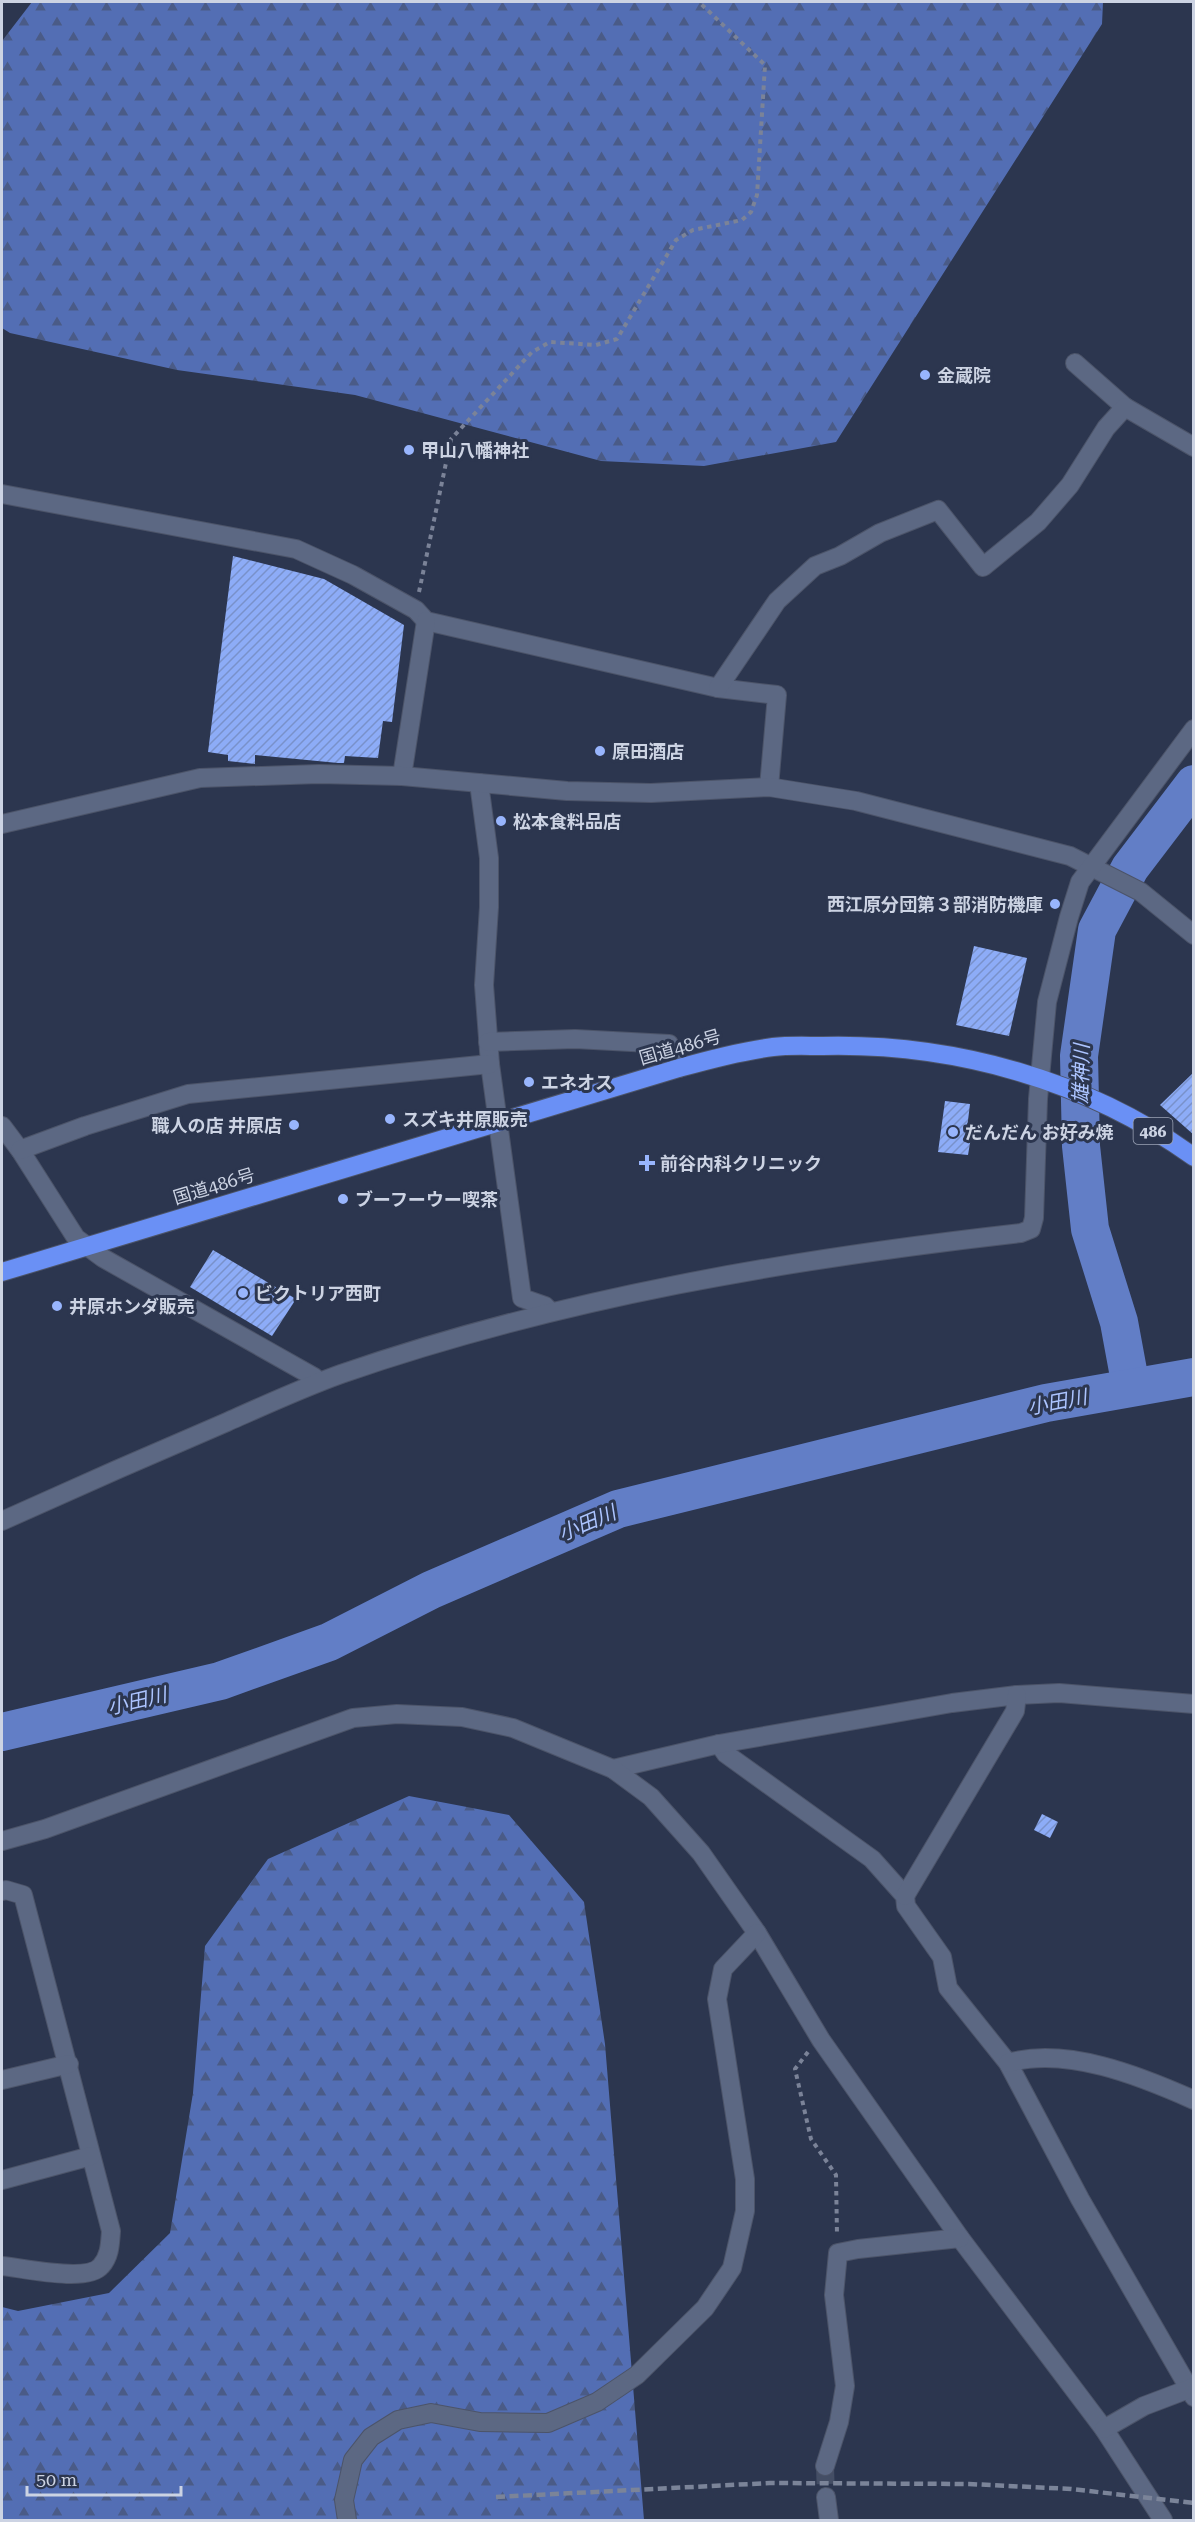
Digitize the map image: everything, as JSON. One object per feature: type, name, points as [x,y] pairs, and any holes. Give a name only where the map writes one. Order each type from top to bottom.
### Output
[{"type":"highway","name":"国道486号","points":[[2,1272],[680,1068],[733,1054],[776,1047],[867,1045],[951,1055],[1045,1080],[1112,1107],[1194,1157]]},
{"type":"street","points":[[1075,363],[1125,407],[1194,447]]},
{"type":"street","points":[[718,688],[777,601],[815,566],[840,556],[880,533],[938,510],[983,567],[1038,522],[1070,485],[1106,428],[1125,407]]},
{"type":"street","points":[[2,494],[296,549],[353,574],[421,616],[718,688],[777,695],[769,787]]},
{"type":"street","points":[[402,776],[421,616]]},
{"type":"street","points":[[2,1521],[319,1382],[437,1344],[551,1312],[658,1287],[885,1248],[1021,1233],[1031,1229],[1034,1218],[1045,1080],[1047,1002],[1080,882],[1096,868],[1194,729]]},
{"type":"street","points":[[2,824],[200,778],[319,774],[402,776],[567,791],[651,793],[769,787],[856,801],[1070,856],[1141,892],[1194,935]]},
{"type":"street","points":[[479,783],[489,858],[489,907],[484,986],[490,1064],[498,1124],[522,1298],[545,1306],[551,1312]]},
{"type":"street","points":[[488,1042],[575,1039],[669,1044],[680,1068]]},
{"type":"street","points":[[20,1150],[85,1126],[188,1094],[490,1064]]},
{"type":"street","points":[[2,1126],[76,1238],[104,1258],[314,1377],[319,1382]]},
{"type":"street","points":[[613,1769],[719,1744],[952,1703],[1017,1695],[1059,1694],[1152,1699],[1194,1704]]},
{"type":"street","points":[[905,1896],[1015,1711],[1017,1695]]},
{"type":"street","points":[[2,1841],[45,1829],[353,1718],[397,1714],[462,1717],[513,1728],[613,1769],[651,1797],[694,1845],[757,1933],[821,2040],[960,2238],[1104,2429],[1163,2520]]},
{"type":"street","points":[[719,1744],[726,1754],[872,1859],[905,1896],[906,1906],[942,1957],[948,1988],[1008,2063],[1080,2199],[1192,2391],[1144,2406],[1104,2429]]},
{"type":"street","points":[[2,1891],[23,1895],[111,2231],[109,2255],[100,2269],[80,2276],[2,2266]]},
{"type":"street","points":[[347,2520],[345,2500],[353,2460],[371,2437],[398,2420],[431,2414],[480,2422],[548,2423],[597,2402],[637,2375],[705,2308],[732,2268],[746,2211],[746,2179],[717,1999],[723,1970],[757,1933]]},
{"type":"street","points":[[1008,2063],[1023,2059],[1043,2058],[1098,2066],[1143,2077],[1194,2100]]},
{"type":"street","points":[[2,2080],[69,2064]]},
{"type":"street","points":[[2,2180],[91,2156]]},
{"type":"street","points":[[825,2466],[839,2422],[845,2386],[834,2295],[838,2253],[960,2238]]},
{"type":"street","points":[[826,2497],[829,2520]]},
{"type":"path","points":[[421,616],[451,439],[532,352],[550,342],[596,345],[617,339],[676,240],[693,230],[741,220],[751,212],[757,195],[765,65],[699,2]]},
{"type":"path","points":[[821,2040],[800,2060],[795,2069],[811,2139],[836,2175],[838,2253]]},
{"type":"green space","points":[[32,2],[1103,2],[1102,24],[836,442],[704,466],[601,461],[355,395],[177,370],[10,333],[2,328],[2,41]]},
{"type":"green space","points":[[409,1796],[509,1815],[584,1902],[605,2044],[644,2520],[2,2520],[2,2307],[18,2311],[109,2293],[170,2233],[193,2093],[205,1946],[268,1859]]},
{"type":"building","points":[[233,556],[324,579],[404,625],[392,722],[383,721],[378,758],[345,756],[344,763],[338,763],[255,755],[255,764],[228,761],[228,755],[208,752]]},
{"type":"building","points":[[974,946],[1027,958],[1009,1036],[956,1025]]},
{"type":"building","points":[[1194,1072],[1194,1135],[1160,1105]]},
{"type":"building","points":[[945,1101],[970,1104],[966,1137],[971,1137],[968,1155],[938,1152]]},
{"type":"building","name":"ビクトリア西町","points":[[213,1250],[296,1299],[272,1336],[190,1287]]},
{"type":"building","points":[[1042,1814],[1058,1822],[1050,1838],[1034,1830]]},
{"type":"waterway","name":"雄神川","points":[[1131,1387],[1119,1322],[1090,1229],[1081,1146],[1079,1056],[1097,930],[1130,868],[1194,784]]},
{"type":"waterway","name":"小田川","points":[[2,1732],[220,1681],[329,1642],[431,1590],[618,1509],[1046,1403],[1194,1377]]},
{"type":"tunnel","points":[[825,2466],[826,2497]]},
{"type":"railway","points":[[496,2497],[770,2483],[969,2484],[1071,2489],[1194,2503]]},
{"type":"place","name":"金蔵院","points":[[925,375]]},
{"type":"place","name":"甲山八幡神社","points":[[409,450]]},
{"type":"place","name":"原田酒店","points":[[600,751]]},
{"type":"place","name":"松本食料品店","points":[[501,821]]},
{"type":"place","name":"西江原分団第３部消防機庫","points":[[1055,904]]},
{"type":"place","name":"エネオス","points":[[529,1082]]},
{"type":"place","name":"スズキ井原販売","points":[[390,1119]]},
{"type":"place","name":"職人の店 井原店","points":[[294,1125]]},
{"type":"place","name":"だんだん お好み焼","points":[[953,1132]]},
{"type":"place","name":"前谷内科クリニック","points":[[647,1163]]},
{"type":"place","name":"ブーフーウー喫茶","points":[[343,1199]]},
{"type":"place","name":"ビクトリア西町","points":[[243,1293]]},
{"type":"place","name":"井原ホンダ販売","points":[[57,1306]]}]
